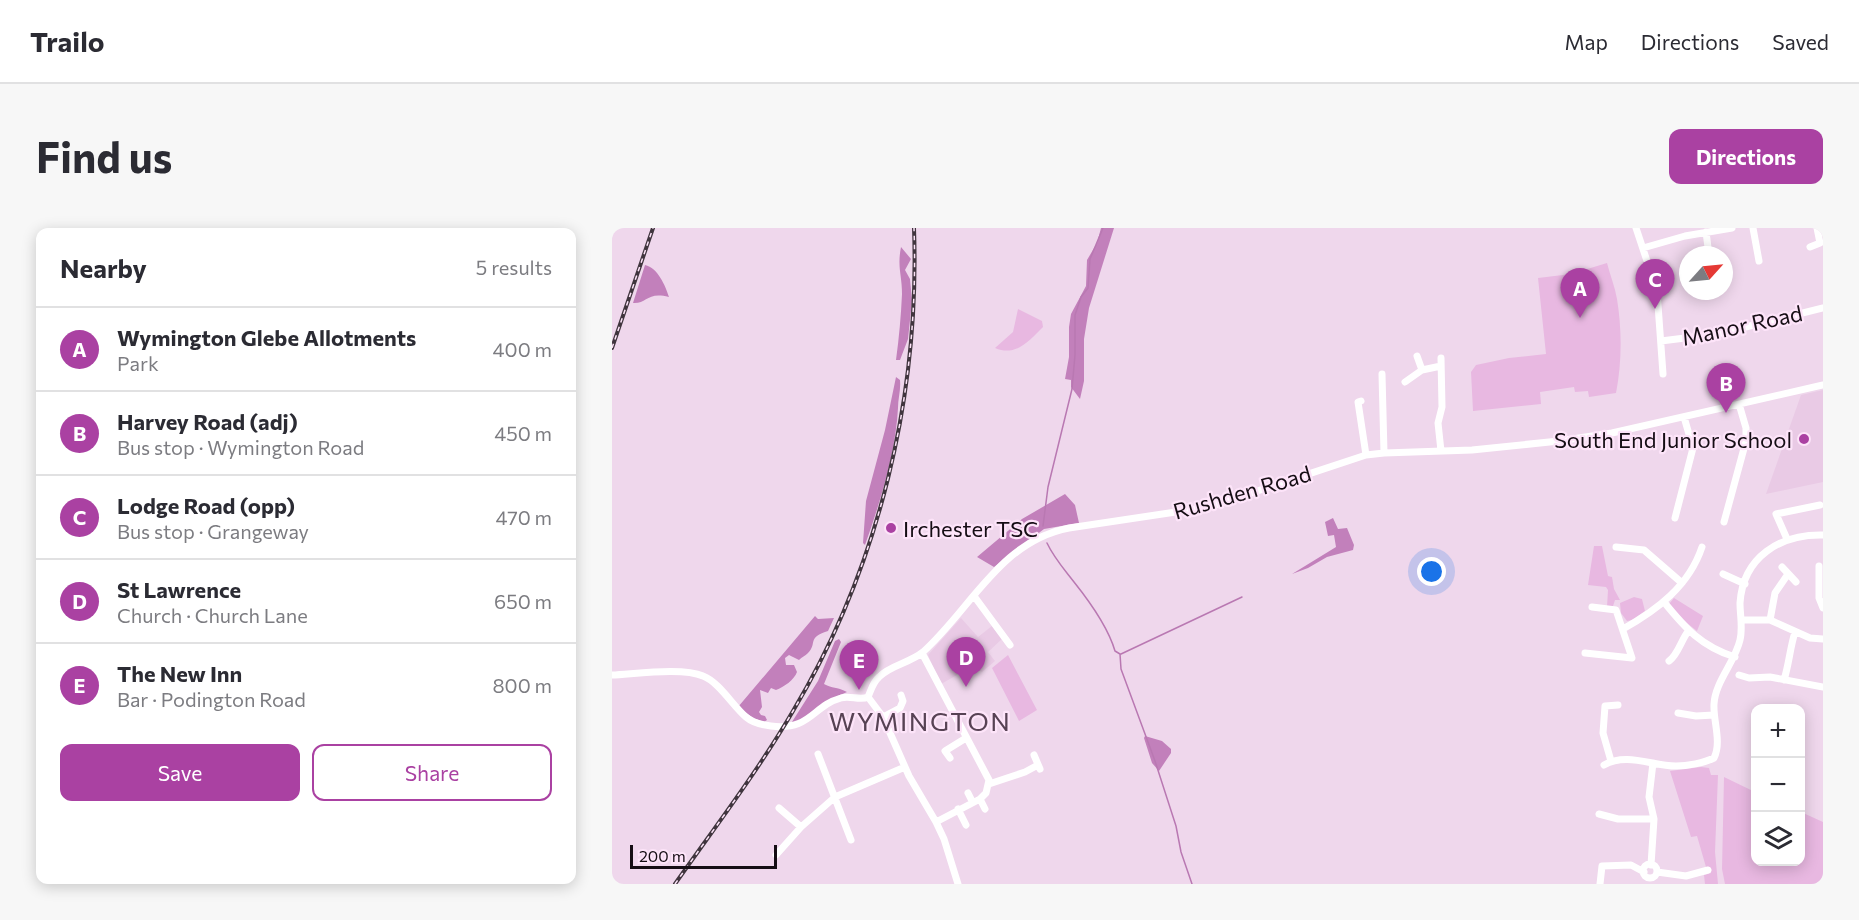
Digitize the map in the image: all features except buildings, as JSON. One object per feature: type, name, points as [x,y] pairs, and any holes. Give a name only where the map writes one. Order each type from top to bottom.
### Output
[{"type":"street","points":[[1636,228],[1657,291],[1663,374]]},
{"type":"street","points":[[1643,249],[1706,232],[1732,228]]},
{"type":"street","points":[[1753,228],[1759,261]]},
{"type":"street","points":[[1810,247],[1820,243],[1817,228]]},
{"type":"street","points":[[1706,232],[1708,246]]},
{"type":"street","name":"Manor Road","points":[[1661,341],[1717,334],[1823,308]]},
{"type":"street","points":[[1417,356],[1422,370]]},
{"type":"street","points":[[1405,382],[1422,370],[1441,362],[1442,407],[1438,423],[1441,451]]},
{"type":"street","points":[[1382,374],[1384,453]]},
{"type":"street","name":"Rushden Road","points":[[868,697],[878,677],[922,653],[998,567],[1032,541],[1048,533],[1209,507],[1366,455],[1515,446],[1612,433],[1823,385]]},
{"type":"street","points":[[1361,401],[1358,402],[1366,455]]},
{"type":"street","points":[[1724,522],[1746,441],[1746,428],[1739,404]]},
{"type":"street","points":[[1675,518],[1693,448],[1684,417]]},
{"type":"street","points":[[1787,539],[1776,514],[1820,505]]},
{"type":"street","points":[[1618,705],[1604,702],[1603,733],[1607,763],[1635,759],[1676,766],[1714,759],[1717,746],[1714,701],[1735,657],[1741,638],[1740,602],[1752,567],[1761,555],[1787,539],[1823,535]]},
{"type":"street","points":[[1616,547],[1644,550],[1682,583]]},
{"type":"street","points":[[1623,629],[1641,619],[1675,593],[1698,561],[1702,548]]},
{"type":"street","points":[[1819,566],[1819,598],[1823,608]]},
{"type":"street","points":[[1782,567],[1796,582]]},
{"type":"street","points":[[1723,574],[1745,584]]},
{"type":"street","points":[[1770,621],[1775,593],[1788,574]]},
{"type":"street","points":[[974,596],[1010,645]]},
{"type":"street","points":[[1664,602],[1689,630],[1715,651],[1735,657]]},
{"type":"street","points":[[1585,653],[1633,661],[1616,610],[1592,607]]},
{"type":"street","points":[[1741,620],[1770,621],[1810,638],[1823,639]]},
{"type":"street","points":[[1669,661],[1676,657],[1681,641],[1689,630]]},
{"type":"street","points":[[1784,680],[1795,632]]},
{"type":"street","points":[[922,653],[930,664],[989,780],[986,793],[936,822]]},
{"type":"street","points":[[612,675],[680,672],[702,675],[750,720],[776,727],[799,724],[843,697],[864,699],[868,697],[883,717],[905,766],[936,822],[953,863],[958,884]]},
{"type":"street","points":[[1739,675],[1749,678],[1770,676],[1823,687]]},
{"type":"street","points":[[883,717],[903,705],[901,695]]},
{"type":"street","points":[[1678,713],[1696,716],[1714,715]]},
{"type":"street","points":[[950,758],[945,751],[966,738]]},
{"type":"street","points":[[818,754],[851,840]]},
{"type":"street","points":[[989,784],[1039,767],[1034,755]]},
{"type":"street","points":[[1651,865],[1653,819],[1649,797],[1653,763]]},
{"type":"street","points":[[776,855],[801,826],[835,797],[905,766]]},
{"type":"street","points":[[968,793],[985,809]]},
{"type":"street","points":[[779,808],[801,826]]},
{"type":"street","points":[[958,809],[966,825]]},
{"type":"street","points":[[1599,814],[1618,819],[1653,819]]},
{"type":"street","points":[[848,830],[856,827]]},
{"type":"street","points":[[1600,884],[1602,866],[1631,865],[1644,872],[1650,881],[1657,872],[1655,866],[1651,865],[1645,867],[1644,872]]},
{"type":"street","points":[[1657,872],[1686,876],[1708,870]]},
{"type":"shaded area","points":[[1101,228],[1114,228],[1089,308],[1084,339],[1084,381],[1080,399],[1071,387],[1071,380],[1065,379],[1069,357],[1069,327],[1071,314],[1086,286],[1087,260],[1097,243]]},
{"type":"shaded area","points":[[901,247],[911,259],[905,270],[910,279],[912,301],[908,339],[900,360],[896,360],[902,294]]},
{"type":"shaded area","points":[[1607,263],[1616,294],[1620,322],[1621,346],[1616,393],[1589,397],[1588,391],[1575,392],[1574,387],[1540,392],[1541,404],[1473,411],[1471,372],[1476,365],[1546,354],[1538,278],[1571,274]]},
{"type":"shaded area","points":[[645,265],[657,273],[669,297],[656,296],[633,303]]},
{"type":"shaded area","points":[[1018,309],[1042,321],[1043,327],[1016,349],[995,348],[1013,332]]},
{"type":"shaded area","points":[[896,377],[900,380],[900,387],[891,459],[882,495],[865,545],[863,543],[866,501]]},
{"type":"shaded area","name":"South End Junior School","points":[[1823,390],[1823,482],[1766,494],[1801,395]]},
{"type":"shaded area","points":[[1065,494],[1075,505],[1079,523],[1044,529],[994,567],[977,557],[1022,519]]},
{"type":"shaded area","points":[[1333,518],[1338,529],[1347,528],[1354,545],[1353,550],[1327,557],[1292,574],[1336,547],[1334,535],[1328,536],[1325,522]]},
{"type":"shaded area","points":[[1594,546],[1602,546],[1608,576],[1612,577],[1614,589],[1620,600],[1615,600],[1613,606],[1607,607],[1608,590],[1606,587],[1588,585]]},
{"type":"shaded area","points":[[1634,597],[1642,599],[1645,611],[1627,621],[1621,613],[1620,603]]},
{"type":"shaded area","points":[[1674,598],[1703,616],[1697,631],[1669,604]]},
{"type":"shaded area","points":[[815,616],[818,619],[834,618],[828,631],[815,638],[807,654],[799,660],[789,655],[785,658],[786,665],[794,665],[796,675],[776,690],[771,688],[768,693],[760,690],[762,707],[759,712],[767,720],[764,722],[753,718],[738,707]]},
{"type":"shaded area","points":[[961,618],[978,637],[992,626],[1002,639],[988,652],[995,661],[982,672],[971,667],[941,684],[928,655]]},
{"type":"shaded area","points":[[839,639],[841,642],[824,684],[847,692],[790,725],[818,681],[835,641]]},
{"type":"shaded area","points":[[1008,655],[1037,710],[1019,721],[992,668]]},
{"type":"shaded area","points":[[1145,736],[1162,741],[1171,749],[1171,753],[1159,771],[1152,763]]},
{"type":"shaded area","points":[[1709,768],[1711,775],[1718,775],[1715,852],[1718,884],[1705,884],[1704,875],[1711,873],[1711,868],[1706,867],[1697,836],[1691,837],[1670,771]]},
{"type":"shaded area","points":[[1724,777],[1751,790],[1751,866],[1805,866],[1805,814],[1823,822],[1823,884],[1725,884],[1722,869]]},
{"type":"waterway","points":[[1043,526],[1048,487],[1072,389],[1075,315],[1081,297],[1088,288],[1090,259],[1103,228]]},
{"type":"waterway","points":[[1047,543],[1056,559],[1092,606],[1108,633],[1115,651],[1120,654],[1121,669],[1155,761],[1192,884]]},
{"type":"waterway","points":[[1121,654],[1242,597]]},
{"type":"railway","points":[[612,348],[653,228]]},
{"type":"railway","points":[[675,884],[751,777],[793,711],[823,656],[849,598],[871,539],[888,478],[901,417],[910,354],[914,291],[914,228]]},
{"type":"place","name":"Lodge Road (opp)","points":[[1655,309]]},
{"type":"place","name":"Wymington Glebe Allotments","points":[[1580,318]]},
{"type":"place","name":"Harvey Road (adj)","points":[[1726,413]]},
{"type":"place","name":"South End Junior School","points":[[1804,439]]},
{"type":"place","name":"Irchester TSC","points":[[891,528]]},
{"type":"place","name":"St Lawrence","points":[[966,687]]},
{"type":"place","name":"The New Inn","points":[[859,690]]},
{"type":"district","name":"WYMINGTON","points":[[920,720]]}]
